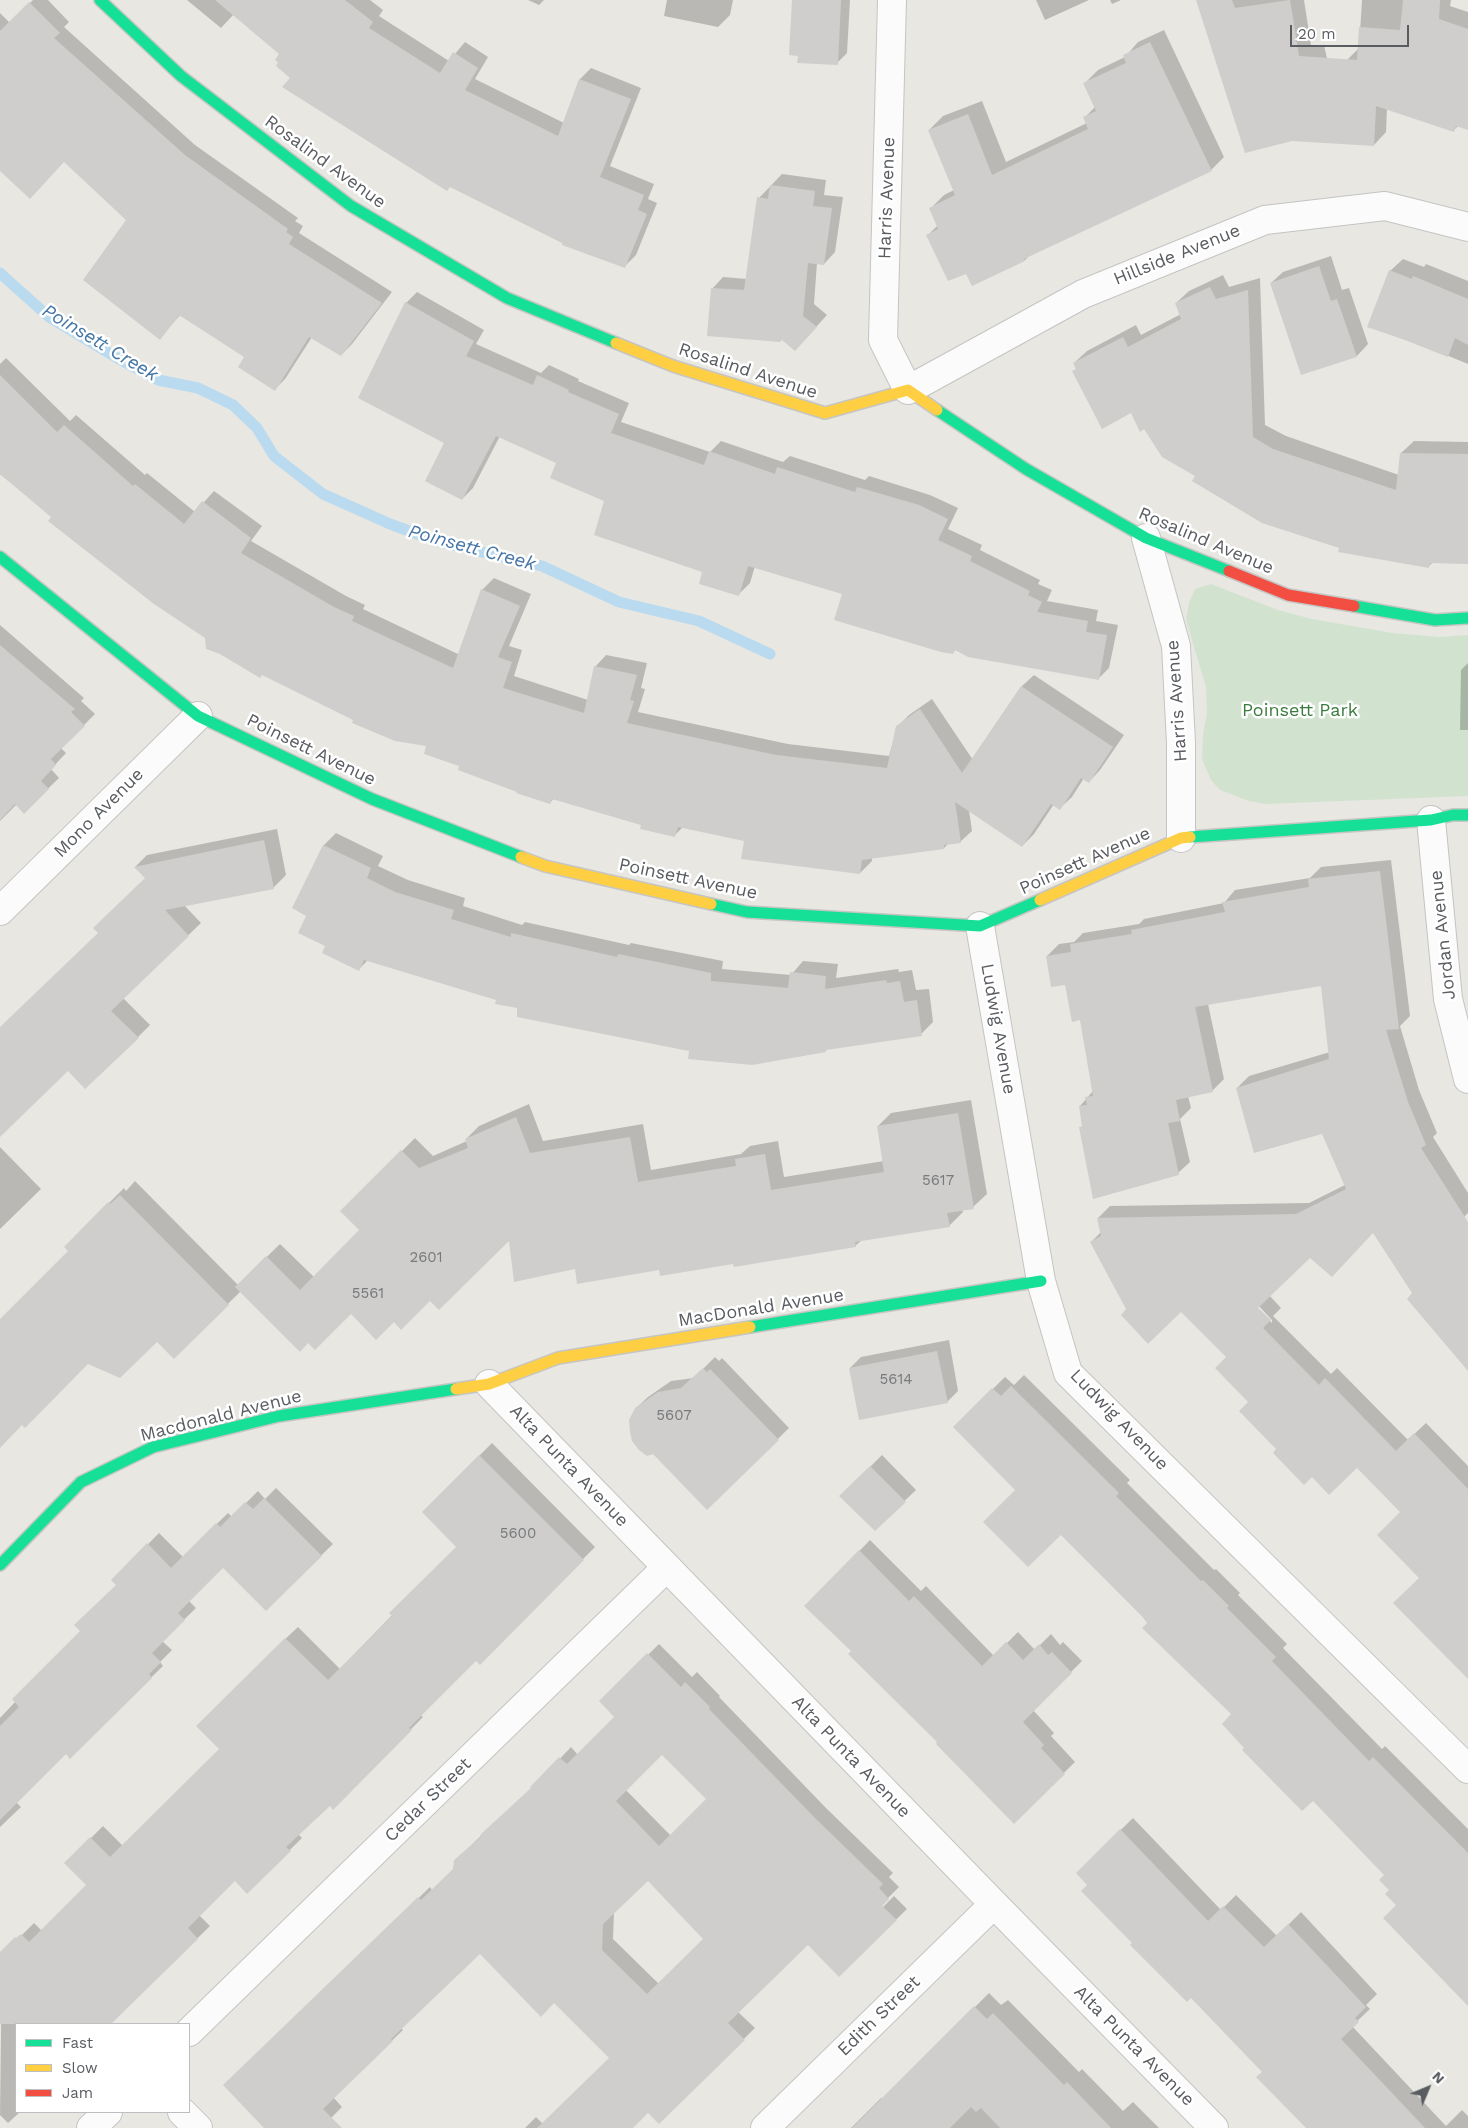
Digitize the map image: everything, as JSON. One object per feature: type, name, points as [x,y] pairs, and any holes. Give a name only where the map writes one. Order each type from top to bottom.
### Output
[{"type":"street","name":"Rosalind Avenue","points":[[100,0],[181,76],[351,206],[507,298],[673,366],[825,413],[908,390],[1026,469],[1146,538],[1288,595],[1435,620],[1468,618]]},
{"type":"street","name":"Harris Avenue","points":[[892,0],[883,340],[908,390]]},
{"type":"street","name":"Hillside Avenue","points":[[908,390],[1083,294],[1264,220],[1385,206],[1468,227]]},
{"type":"street","name":"Harris Avenue","points":[[1146,538],[1176,646],[1181,743],[1181,838]]},
{"type":"street","name":"Poinsett Avenue","points":[[0,557],[198,716],[372,800],[545,866],[747,912],[980,926],[1181,838],[1431,820],[1468,814]]},
{"type":"street","name":"Mono Avenue","points":[[0,911],[198,716]]},
{"type":"street","name":"Jordan Avenue","points":[[1431,820],[1448,999],[1468,1079]]},
{"type":"street","name":"Ludwig Avenue","points":[[980,926],[1042,1281],[1068,1374],[1468,1769]]},
{"type":"street","name":"MacDonald Avenue","points":[[489,1384],[558,1358],[1042,1281]]},
{"type":"street","name":"Macdonald Avenue","points":[[0,1565],[81,1482],[153,1447],[279,1416],[489,1384]]},
{"type":"street","name":"Alta Punta Avenue","points":[[489,1384],[1214,2128]]},
{"type":"street","name":"Cedar Street","points":[[190,2031],[667,1567]]},
{"type":"street","name":"Edith Street","points":[[765,2128],[994,1904]]},
{"type":"street","points":[[91,2128],[107,2113]]},
{"type":"street","points":[[183,2113],[198,2128]]},
{"type":"green space","name":"Poinsett Park","points":[[1211,584],[1278,610],[1312,619],[1392,633],[1439,637],[1468,635],[1468,796],[1266,804],[1249,801],[1220,790],[1211,780],[1202,759],[1203,735],[1207,713],[1206,687],[1186,620],[1189,603],[1195,589]]},
{"type":"building","points":[[215,0],[345,0],[373,22],[369,28],[440,73],[453,52],[478,68],[465,90],[558,136],[579,79],[631,99],[600,177],[644,195],[638,210],[647,214],[625,268],[562,245],[562,243],[450,187],[447,191],[282,87],[290,78],[276,66],[278,62],[275,60],[279,54]]},
{"type":"building","points":[[792,0],[841,0],[838,65],[797,63],[798,56],[789,55]]},
{"type":"building","points":[[1196,0],[1232,0],[1235,8],[1290,0],[1299,56],[1357,60],[1359,27],[1400,30],[1403,0],[1440,0],[1439,19],[1468,29],[1468,130],[1456,126],[1454,132],[1376,106],[1374,146],[1292,141],[1245,153]]},
{"type":"building","points":[[29,2],[60,33],[54,38],[185,155],[288,229],[286,232],[293,237],[289,244],[382,303],[341,356],[309,337],[275,391],[238,367],[244,357],[179,315],[160,340],[83,280],[126,220],[64,162],[30,199],[0,171],[0,31]]},
{"type":"building","points":[[1150,42],[1212,171],[1024,259],[1025,261],[972,286],[966,274],[948,281],[926,235],[938,229],[929,208],[955,195],[928,130],[968,114],[992,175],[1088,129],[1083,117],[1096,111],[1083,83],[1126,63],[1123,55]]},
{"type":"building","points":[[770,185],[815,191],[813,206],[832,208],[824,265],[808,263],[803,316],[817,327],[795,351],[782,340],[780,342],[707,336],[711,288],[744,290],[757,197],[768,199]]},
{"type":"building","points":[[1319,266],[1331,301],[1337,299],[1357,357],[1301,375],[1270,283]]},
{"type":"building","points":[[1389,270],[1412,279],[1413,276],[1468,299],[1468,345],[1455,338],[1448,357],[1367,327]]},
{"type":"building","points":[[1210,287],[1216,299],[1248,290],[1253,437],[1273,449],[1396,490],[1400,453],[1468,454],[1468,564],[1430,563],[1429,568],[1338,552],[1339,548],[1262,523],[1192,481],[1195,476],[1162,457],[1144,429],[1140,432],[1131,413],[1102,429],[1072,371],[1076,369],[1073,363],[1123,337],[1128,347],[1181,319],[1175,303]]},
{"type":"building","points":[[405,302],[474,341],[466,356],[533,385],[537,375],[569,390],[568,392],[619,414],[611,433],[704,465],[709,451],[775,474],[777,467],[855,492],[857,487],[919,505],[948,519],[938,540],[972,556],[970,561],[1030,591],[1028,595],[1042,602],[1037,612],[1088,621],[1086,632],[1107,635],[1099,680],[968,657],[955,650],[953,654],[941,652],[834,620],[842,594],[748,566],[739,596],[699,584],[702,572],[594,535],[604,501],[550,478],[556,463],[496,436],[462,500],[425,481],[444,443],[358,398]]},
{"type":"building","points":[[0,375],[57,432],[64,425],[133,486],[135,484],[184,524],[202,501],[251,538],[241,553],[334,607],[354,616],[352,621],[453,668],[481,589],[520,606],[498,657],[512,662],[503,688],[584,713],[594,666],[637,675],[630,700],[634,701],[627,723],[776,755],[887,768],[896,726],[920,709],[962,773],[1021,686],[1113,747],[1089,783],[1081,778],[1060,810],[1051,804],[1022,847],[955,802],[961,843],[944,845],[944,849],[862,860],[860,874],[741,859],[744,841],[678,827],[675,837],[640,829],[641,825],[552,799],[550,804],[516,793],[458,770],[459,766],[424,754],[426,746],[395,741],[352,723],[353,720],[262,675],[260,678],[220,654],[206,649],[205,638],[154,604],[48,521],[51,517],[0,474]]},
{"type":"building","points":[[0,645],[75,709],[71,712],[85,726],[51,759],[56,765],[41,781],[49,789],[24,814],[15,804],[0,820]]},
{"type":"building","points":[[264,840],[274,889],[165,910],[189,936],[111,1011],[139,1038],[85,1089],[68,1071],[0,1137],[0,1027],[98,933],[93,928],[145,878],[134,867]]},
{"type":"building","points":[[323,845],[371,868],[367,878],[395,892],[454,910],[451,919],[511,937],[511,933],[617,957],[618,954],[711,973],[711,981],[788,988],[790,972],[826,976],[825,989],[886,980],[887,983],[900,981],[904,1002],[917,1000],[922,1036],[826,1050],[826,1052],[752,1065],[688,1059],[689,1051],[517,1017],[517,1008],[495,1004],[496,1000],[364,960],[359,971],[322,953],[325,946],[298,933],[306,916],[292,908]]},
{"type":"building","points":[[1380,871],[1399,1029],[1386,1030],[1408,1102],[1426,1145],[1421,1148],[1468,1222],[1468,1371],[1407,1299],[1412,1293],[1373,1233],[1332,1277],[1310,1258],[1258,1308],[1271,1320],[1263,1328],[1319,1385],[1325,1378],[1396,1451],[1414,1433],[1468,1489],[1468,1679],[1393,1603],[1419,1578],[1377,1535],[1400,1512],[1357,1468],[1329,1495],[1312,1477],[1304,1485],[1273,1453],[1276,1449],[1239,1411],[1248,1402],[1215,1368],[1226,1357],[1181,1312],[1148,1344],[1121,1315],[1126,1309],[1090,1242],[1101,1236],[1097,1218],[1296,1214],[1346,1189],[1322,1134],[1254,1153],[1236,1088],[1329,1059],[1321,986],[1195,1007],[1213,1092],[1176,1100],[1180,1121],[1168,1123],[1179,1175],[1093,1199],[1079,1127],[1082,1127],[1079,1106],[1087,1105],[1085,1097],[1093,1096],[1080,1020],[1072,1022],[1065,985],[1051,987],[1046,956],[1071,952],[1070,944],[1132,934],[1131,930],[1225,912],[1222,902],[1309,887],[1308,879]]},
{"type":"building","points":[[958,1113],[974,1209],[947,1213],[950,1227],[855,1242],[856,1247],[734,1267],[733,1264],[660,1276],[659,1270],[577,1284],[575,1269],[514,1282],[509,1241],[439,1310],[430,1301],[401,1330],[394,1322],[376,1340],[351,1314],[315,1350],[308,1343],[300,1352],[235,1287],[266,1256],[300,1290],[359,1230],[340,1211],[401,1150],[419,1168],[468,1148],[465,1139],[516,1117],[530,1153],[630,1137],[638,1182],[736,1166],[735,1159],[765,1154],[771,1190],[884,1172],[877,1126]]},
{"type":"building","points":[[120,1195],[229,1305],[174,1359],[157,1342],[120,1378],[88,1364],[25,1428],[22,1425],[0,1448],[0,1319],[68,1251],[64,1247],[108,1202],[110,1204]]},
{"type":"building","points":[[937,1351],[948,1403],[859,1420],[849,1368]]},
{"type":"building","points":[[703,1368],[707,1372],[710,1369],[779,1440],[707,1510],[653,1454],[647,1456],[639,1450],[632,1441],[629,1420],[635,1408],[658,1392],[681,1388]]},
{"type":"building","points":[[1011,1386],[1119,1493],[1116,1496],[1201,1581],[1203,1580],[1229,1606],[1227,1608],[1276,1657],[1272,1661],[1369,1761],[1373,1757],[1468,1853],[1468,2006],[1383,1918],[1396,1905],[1385,1894],[1389,1890],[1379,1880],[1384,1875],[1313,1801],[1302,1811],[1242,1750],[1244,1748],[1222,1724],[1231,1714],[1142,1628],[1147,1623],[1142,1616],[1061,1535],[1028,1567],[983,1522],[1015,1490],[953,1427],[992,1388],[1001,1396]]},
{"type":"building","points":[[479,1455],[584,1560],[480,1665],[476,1661],[409,1728],[412,1730],[333,1810],[330,1806],[286,1847],[291,1851],[247,1894],[235,1881],[188,1928],[198,1939],[112,2023],[0,2024],[0,1952],[15,1937],[21,1934],[29,1942],[86,1885],[64,1863],[90,1837],[110,1857],[219,1749],[196,1726],[285,1638],[328,1680],[392,1616],[389,1613],[456,1547],[422,1512]]},
{"type":"building","points":[[870,1466],[906,1502],[875,1531],[839,1496]]},
{"type":"building","points":[[264,1498],[322,1556],[266,1611],[223,1568],[178,1613],[185,1620],[152,1653],[161,1662],[149,1674],[152,1678],[70,1759],[66,1754],[0,1820],[0,1726],[19,1707],[12,1699],[80,1631],[74,1625],[116,1585],[111,1580],[147,1543],[171,1568],[216,1523],[220,1527],[245,1502],[253,1509]]},
{"type":"building","points":[[859,1550],[909,1601],[914,1596],[982,1666],[1006,1642],[1023,1660],[1039,1644],[1048,1655],[1052,1652],[1072,1673],[1023,1722],[1044,1745],[1041,1748],[1065,1774],[1014,1824],[936,1744],[937,1742],[848,1654],[851,1651],[804,1606]]},
{"type":"building","points":[[647,1653],[681,1687],[685,1682],[815,1818],[883,1884],[879,1888],[889,1899],[882,1906],[897,1920],[839,1977],[808,1945],[728,2023],[745,2040],[659,2124],[648,2113],[633,2128],[537,2128],[609,2058],[554,2003],[541,2017],[480,1954],[391,2039],[393,2041],[323,2109],[342,2128],[264,2128],[223,2085],[418,1897],[421,1900],[453,1869],[454,1860],[482,1836],[480,1835],[531,1788],[559,1757],[567,1764],[614,1717],[599,1701]],"holes":[[[662,1755],[706,1799],[659,1846],[616,1801]],[[648,1881],[703,1939],[647,1994],[602,1950],[603,1924]]]},
{"type":"building","points":[[1120,1829],[1208,1921],[1223,1906],[1264,1947],[1288,1924],[1366,2007],[1355,2018],[1359,2022],[1341,2039],[1425,2128],[1306,2128],[1256,2077],[1262,2072],[1191,1998],[1187,2002],[1130,1945],[1132,1943],[1081,1891],[1087,1885],[1076,1873]]},
{"type":"building","points":[[974,2006],[987,2019],[993,2013],[1064,2085],[1067,2082],[1111,2128],[1000,2128],[981,2108],[976,2112],[971,2107],[950,2128],[852,2128]]},
{"type":"waterway","name":"Poinsett Creek","points":[[0,273],[49,317],[119,359],[158,380],[198,388],[233,405],[257,428],[274,456],[323,494],[390,524],[439,542],[542,566],[619,602],[699,621],[770,654]]},
{"type":"traffic: fast","points":[[100,0],[181,76],[351,206],[507,298],[616,343]]},
{"type":"traffic: fast","points":[[937,410],[1026,469],[1146,538],[1229,571]]},
{"type":"traffic: fast","points":[[0,557],[198,716],[372,799],[521,857]]},
{"type":"traffic: fast","points":[[1354,606],[1435,620],[1468,618]]},
{"type":"traffic: fast","points":[[1190,837],[1431,820],[1453,815],[1468,815]]},
{"type":"traffic: fast","points":[[711,904],[747,912],[980,926],[1040,900]]},
{"type":"traffic: fast","points":[[750,1327],[1041,1281]]},
{"type":"traffic: fast","points":[[0,1565],[81,1482],[153,1447],[279,1416],[456,1389]]},
{"type":"traffic: slow","points":[[616,343],[673,366],[825,413],[908,390],[937,410]]},
{"type":"traffic: slow","points":[[1040,900],[1181,838],[1190,837]]},
{"type":"traffic: slow","points":[[521,857],[545,866],[711,904]]},
{"type":"traffic: slow","points":[[456,1389],[489,1384],[558,1358],[750,1327]]},
{"type":"traffic: jam","points":[[1229,571],[1288,595],[1354,606]]}]
